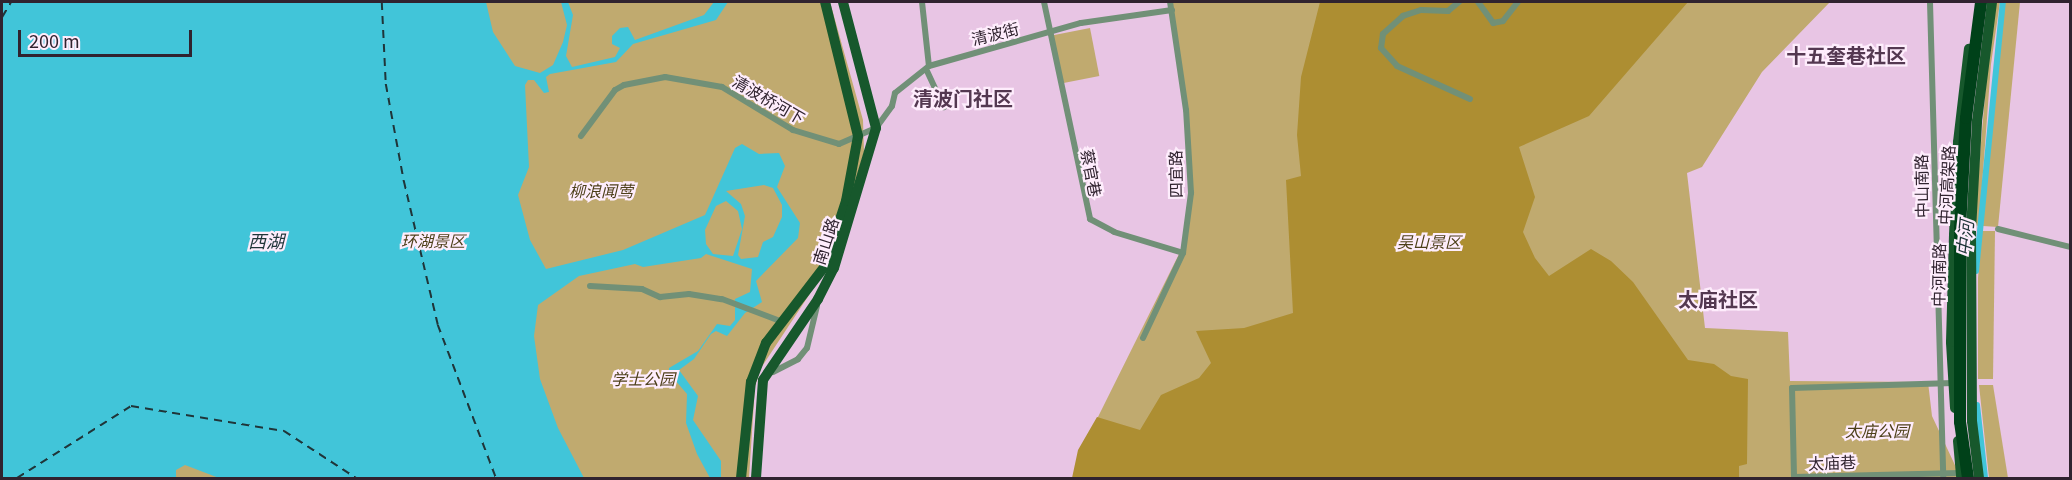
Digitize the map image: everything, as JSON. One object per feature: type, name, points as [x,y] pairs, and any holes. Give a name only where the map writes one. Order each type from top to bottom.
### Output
[{"type":"highway","name":"中河高架路","points":[[1963,477],[1960,422],[1960,228],[1966,118],[1981,2]]},
{"type":"highway","name":"中河高架路","points":[[1974,478],[1967,420],[1966,227],[1973,119],[1990,2]]},
{"type":"main road","name":"南山路","points":[[741,478],[751,382],[766,343],[821,270],[846,201],[858,136],[825,2]]},
{"type":"main road","points":[[843,2],[876,128]]},
{"type":"main road","name":"中河南路","points":[[1963,477],[1953,383],[1958,142],[1976,2]]},
{"type":"main road","name":"中河南路","points":[[1979,478],[1972,421],[1971,228],[1977,121],[1990,2]]},
{"type":"main road","name":"南山路","points":[[763,380],[818,299],[834,268],[876,128]]},
{"type":"main road","points":[[756,478],[763,380]]},
{"type":"street","points":[[922,2],[928,68],[944,107]]},
{"type":"street","points":[[1044,2],[1049,34]]},
{"type":"street","name":"四宜路","points":[[1143,338],[1183,253],[1191,193],[1186,110],[1170,2]]},
{"type":"street","points":[[1459,2],[1448,11],[1421,10],[1403,16],[1383,34],[1381,48],[1397,66],[1470,99]]},
{"type":"street","points":[[1478,2],[1493,23],[1503,21],[1518,2]]},
{"type":"street","name":"中山南路","points":[[1930,2],[1942,476]]},
{"type":"street","name":"清波街","points":[[876,128],[892,106],[895,93],[911,77],[928,68],[1128,14],[1172,10]]},
{"type":"street","name":"蔡官巷","points":[[1049,34],[1090,219],[1114,232],[1183,253]]},
{"type":"street","name":"清波桥河下","points":[[581,136],[615,90],[624,85],[664,77],[722,87],[816,140],[838,144],[858,136]]},
{"type":"street","points":[[858,136],[876,128]]},
{"type":"street","points":[[1998,229],[2070,247]]},
{"type":"street","points":[[763,380],[798,359],[807,348],[818,299],[821,270]]},
{"type":"street","points":[[590,286],[642,289],[660,297],[689,294],[722,299],[783,322]]},
{"type":"street","points":[[1939,384],[1953,383]]},
{"type":"street","name":"太庙巷","points":[[1939,384],[1792,388],[1794,477],[1963,477]]},
{"type":"green space","name":"西湖","points":[[2,2],[830,2],[863,120],[864,152],[832,260],[761,368],[755,386],[749,478],[2,478]]},
{"type":"green space","name":"吴山景区","points":[[1170,2],[1830,2],[1762,72],[1702,167],[1687,173],[1705,328],[1788,332],[1790,381],[1928,382],[1932,416],[1961,478],[1078,478],[1092,429],[1185,242],[1191,164]]},
{"type":"green space","name":"吴山景区","points":[[1320,2],[1688,2],[1589,116],[1519,147],[1535,197],[1523,232],[1535,258],[1549,276],[1591,249],[1611,261],[1633,282],[1688,360],[1714,364],[1731,376],[1748,379],[1747,464],[1739,466],[1739,478],[1072,478],[1078,450],[1097,417],[1140,430],[1161,395],[1199,378],[1211,363],[1196,331],[1244,328],[1293,313],[1286,180],[1301,176],[1297,135],[1301,77]]},
{"type":"green space","points":[[1993,2],[2000,2],[1991,64],[1979,226],[1974,225]]},
{"type":"green space","points":[[2004,2],[2020,2],[1998,227],[1983,226],[1995,63]]},
{"type":"green space","points":[[1090,28],[1099,76],[1061,84],[1052,35]]},
{"type":"green space","points":[[1982,231],[1995,231],[1993,379],[1978,379],[1978,278]]},
{"type":"green space","points":[[1979,385],[1993,385],[2008,478],[1989,478]]},
{"type":"water","name":"西湖","points":[[2,2],[486,2],[493,32],[515,66],[540,73],[553,65],[563,42],[567,25],[561,2],[568,2],[573,15],[566,56],[572,67],[615,57],[620,48],[612,44],[612,36],[620,28],[628,27],[635,40],[704,15],[714,2],[728,2],[716,20],[633,44],[616,62],[550,74],[546,77],[549,92],[544,93],[534,80],[528,80],[525,85],[529,167],[518,195],[530,240],[546,269],[623,250],[705,215],[735,148],[742,144],[759,154],[779,153],[785,166],[777,187],[800,223],[798,238],[756,281],[762,302],[745,313],[727,336],[716,331],[711,334],[694,359],[679,370],[698,396],[693,420],[721,461],[721,478],[710,478],[697,454],[686,423],[687,394],[669,373],[669,368],[698,351],[717,324],[730,326],[735,320],[735,299],[750,292],[752,269],[706,254],[701,258],[643,267],[635,264],[579,276],[538,305],[534,336],[540,379],[558,428],[584,478],[219,478],[185,465],[176,470],[176,478],[2,478]],"holes":[[[764,185],[773,188],[782,205],[782,217],[773,237],[763,242],[758,257],[741,259],[738,255],[745,216],[741,204],[726,191]],[[726,201],[738,211],[742,229],[733,256],[713,254],[706,244],[705,230],[716,206]]]},
{"type":"waterway","name":"中河","points":[[1976,271],[2003,2]]},
{"type":"waterway","name":"中河","points":[[1977,405],[1985,478]]},
{"type":"ferry route","points":[[2,17],[11,2]]},
{"type":"ferry route","points":[[382,2],[386,84],[404,181],[438,325],[496,478]]},
{"type":"ferry route","points":[[17,478],[131,406],[284,431],[356,478]]},
{"type":"district","name":"十五奎巷社区","points":[[1846,54]]},
{"type":"district","name":"清波门社区","points":[[963,97]]},
{"type":"district","name":"太庙社区","points":[[1718,298]]},
{"type":"park label","name":"柳浪闻莺","points":[[601,190]]},
{"type":"park label","name":"环湖景区","points":[[433,240]]},
{"type":"park label","name":"学士公园","points":[[643,378]]},
{"type":"park label","name":"太庙公园","points":[[1877,430]]}]
